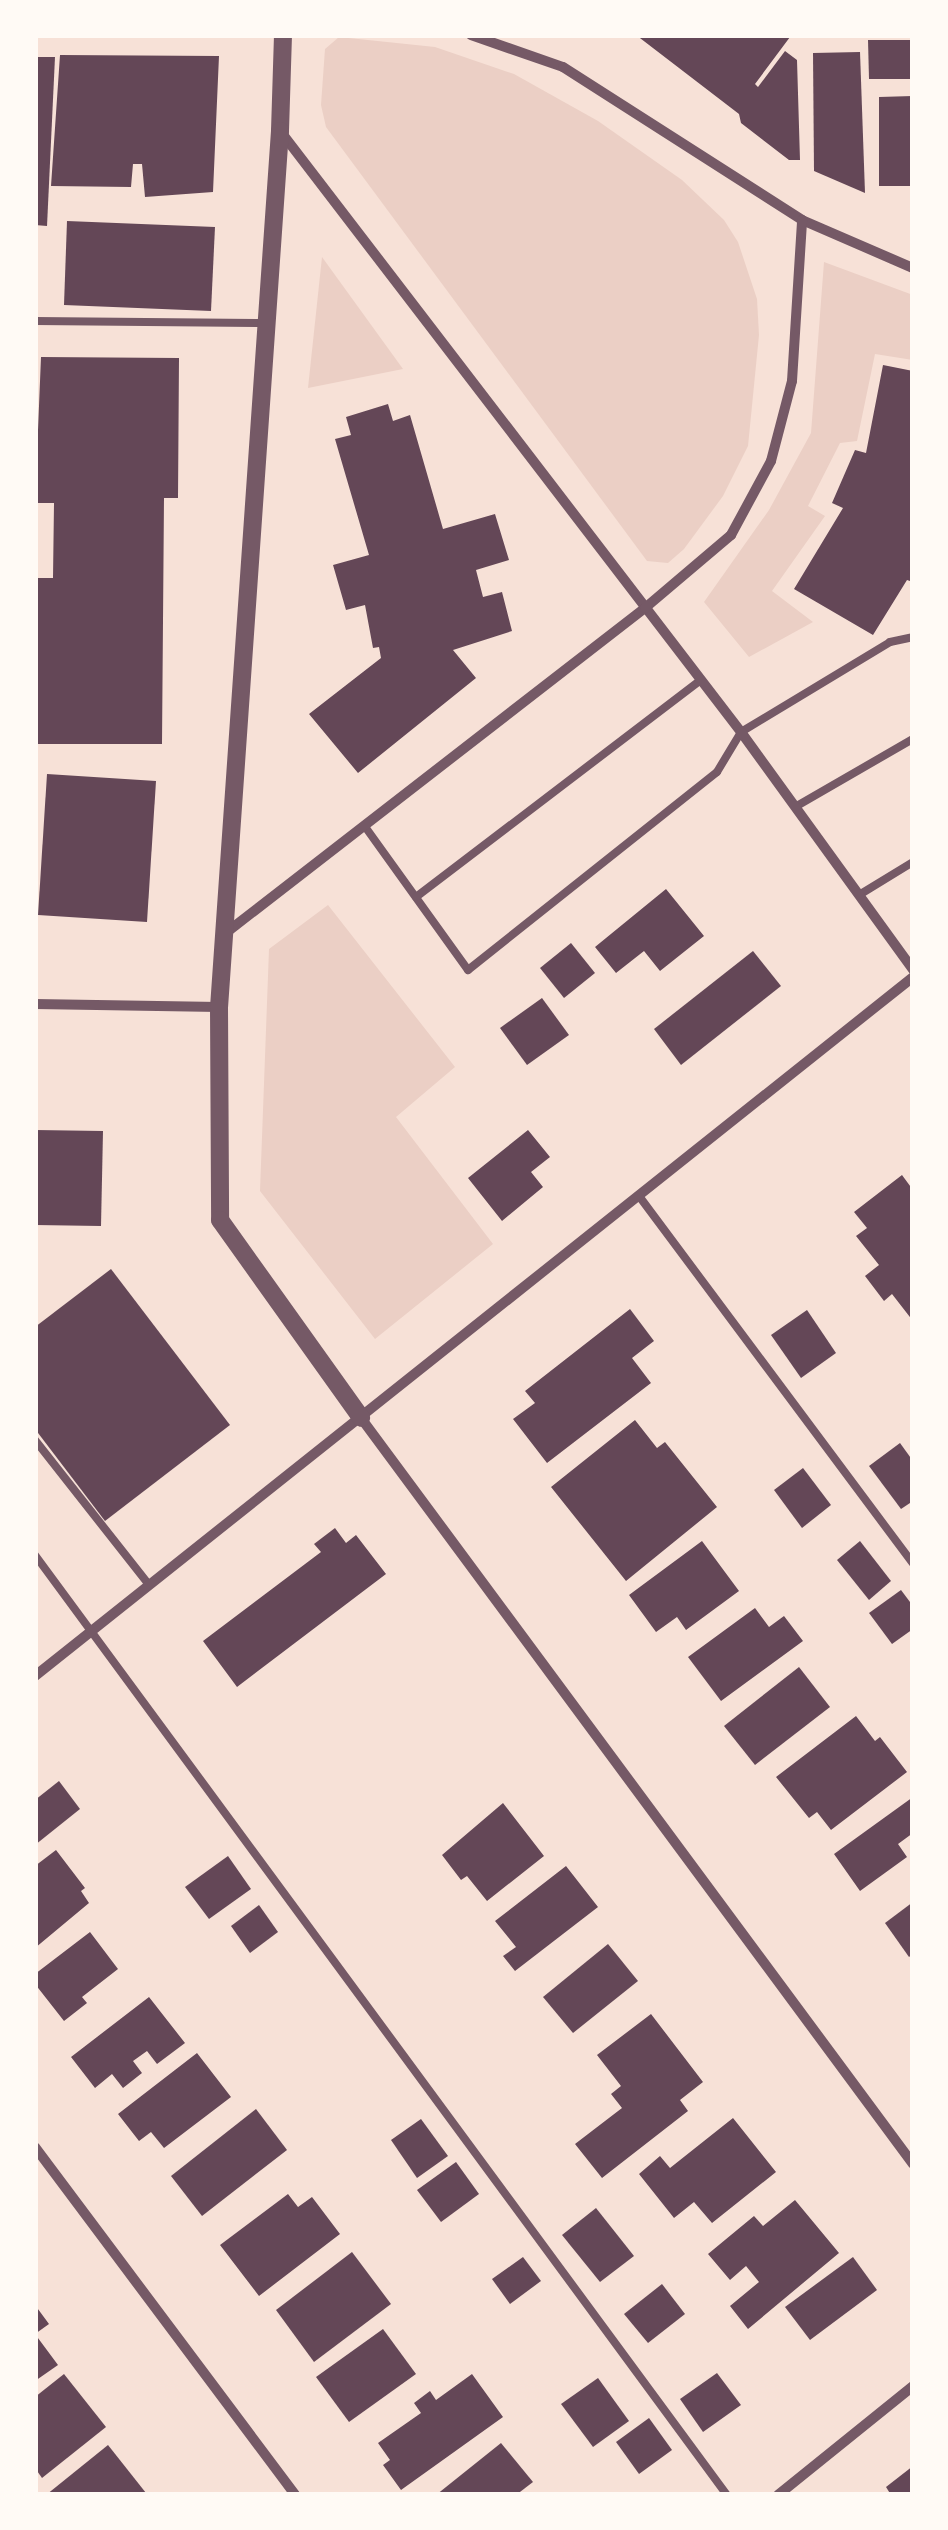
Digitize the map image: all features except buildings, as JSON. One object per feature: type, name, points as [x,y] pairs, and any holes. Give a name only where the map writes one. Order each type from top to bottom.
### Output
[{"type":"street","points":[[283,35],[280,131],[220,1007],[220,1220],[361,1418],[913,2164]]},
{"type":"street","points":[[471,35],[562,67],[802,220],[913,268]]},
{"type":"street","points":[[35,1676],[913,973],[741,732],[280,131]]},
{"type":"street","points":[[227,932],[646,608],[731,534],[771,462],[792,380],[802,220]]},
{"type":"street","points":[[35,1004],[220,1007]]},
{"type":"street","points":[[35,2147],[294,2495]]},
{"type":"street","points":[[778,2495],[913,2386]]},
{"type":"lane","points":[[35,322],[265,322]]},
{"type":"lane","points":[[366,828],[468,970],[717,772],[741,732],[890,642],[913,637]]},
{"type":"lane","points":[[416,897],[701,680]]},
{"type":"lane","points":[[795,806],[913,739]]},
{"type":"lane","points":[[859,896],[913,862]]},
{"type":"lane","points":[[639,1196],[913,1563]]},
{"type":"lane","points":[[35,1440],[149,1584]]},
{"type":"lane","points":[[35,1555],[727,2495]]},
{"type":"shaded area","points":[[339,37],[435,47],[514,74],[598,121],[682,180],[724,220],[738,242],[757,299],[759,335],[748,446],[723,496],[684,549],[668,563],[647,561],[326,127],[321,105],[325,49]]},
{"type":"shaded area","points":[[322,257],[403,369],[308,388]]},
{"type":"shaded area","points":[[824,262],[913,295],[913,360],[875,354],[857,441],[840,443],[808,506],[825,516],[772,591],[813,622],[749,657],[704,602],[769,510],[811,433]]},
{"type":"shaded area","points":[[328,905],[455,1067],[396,1117],[493,1244],[375,1339],[260,1191],[269,949]]}]
